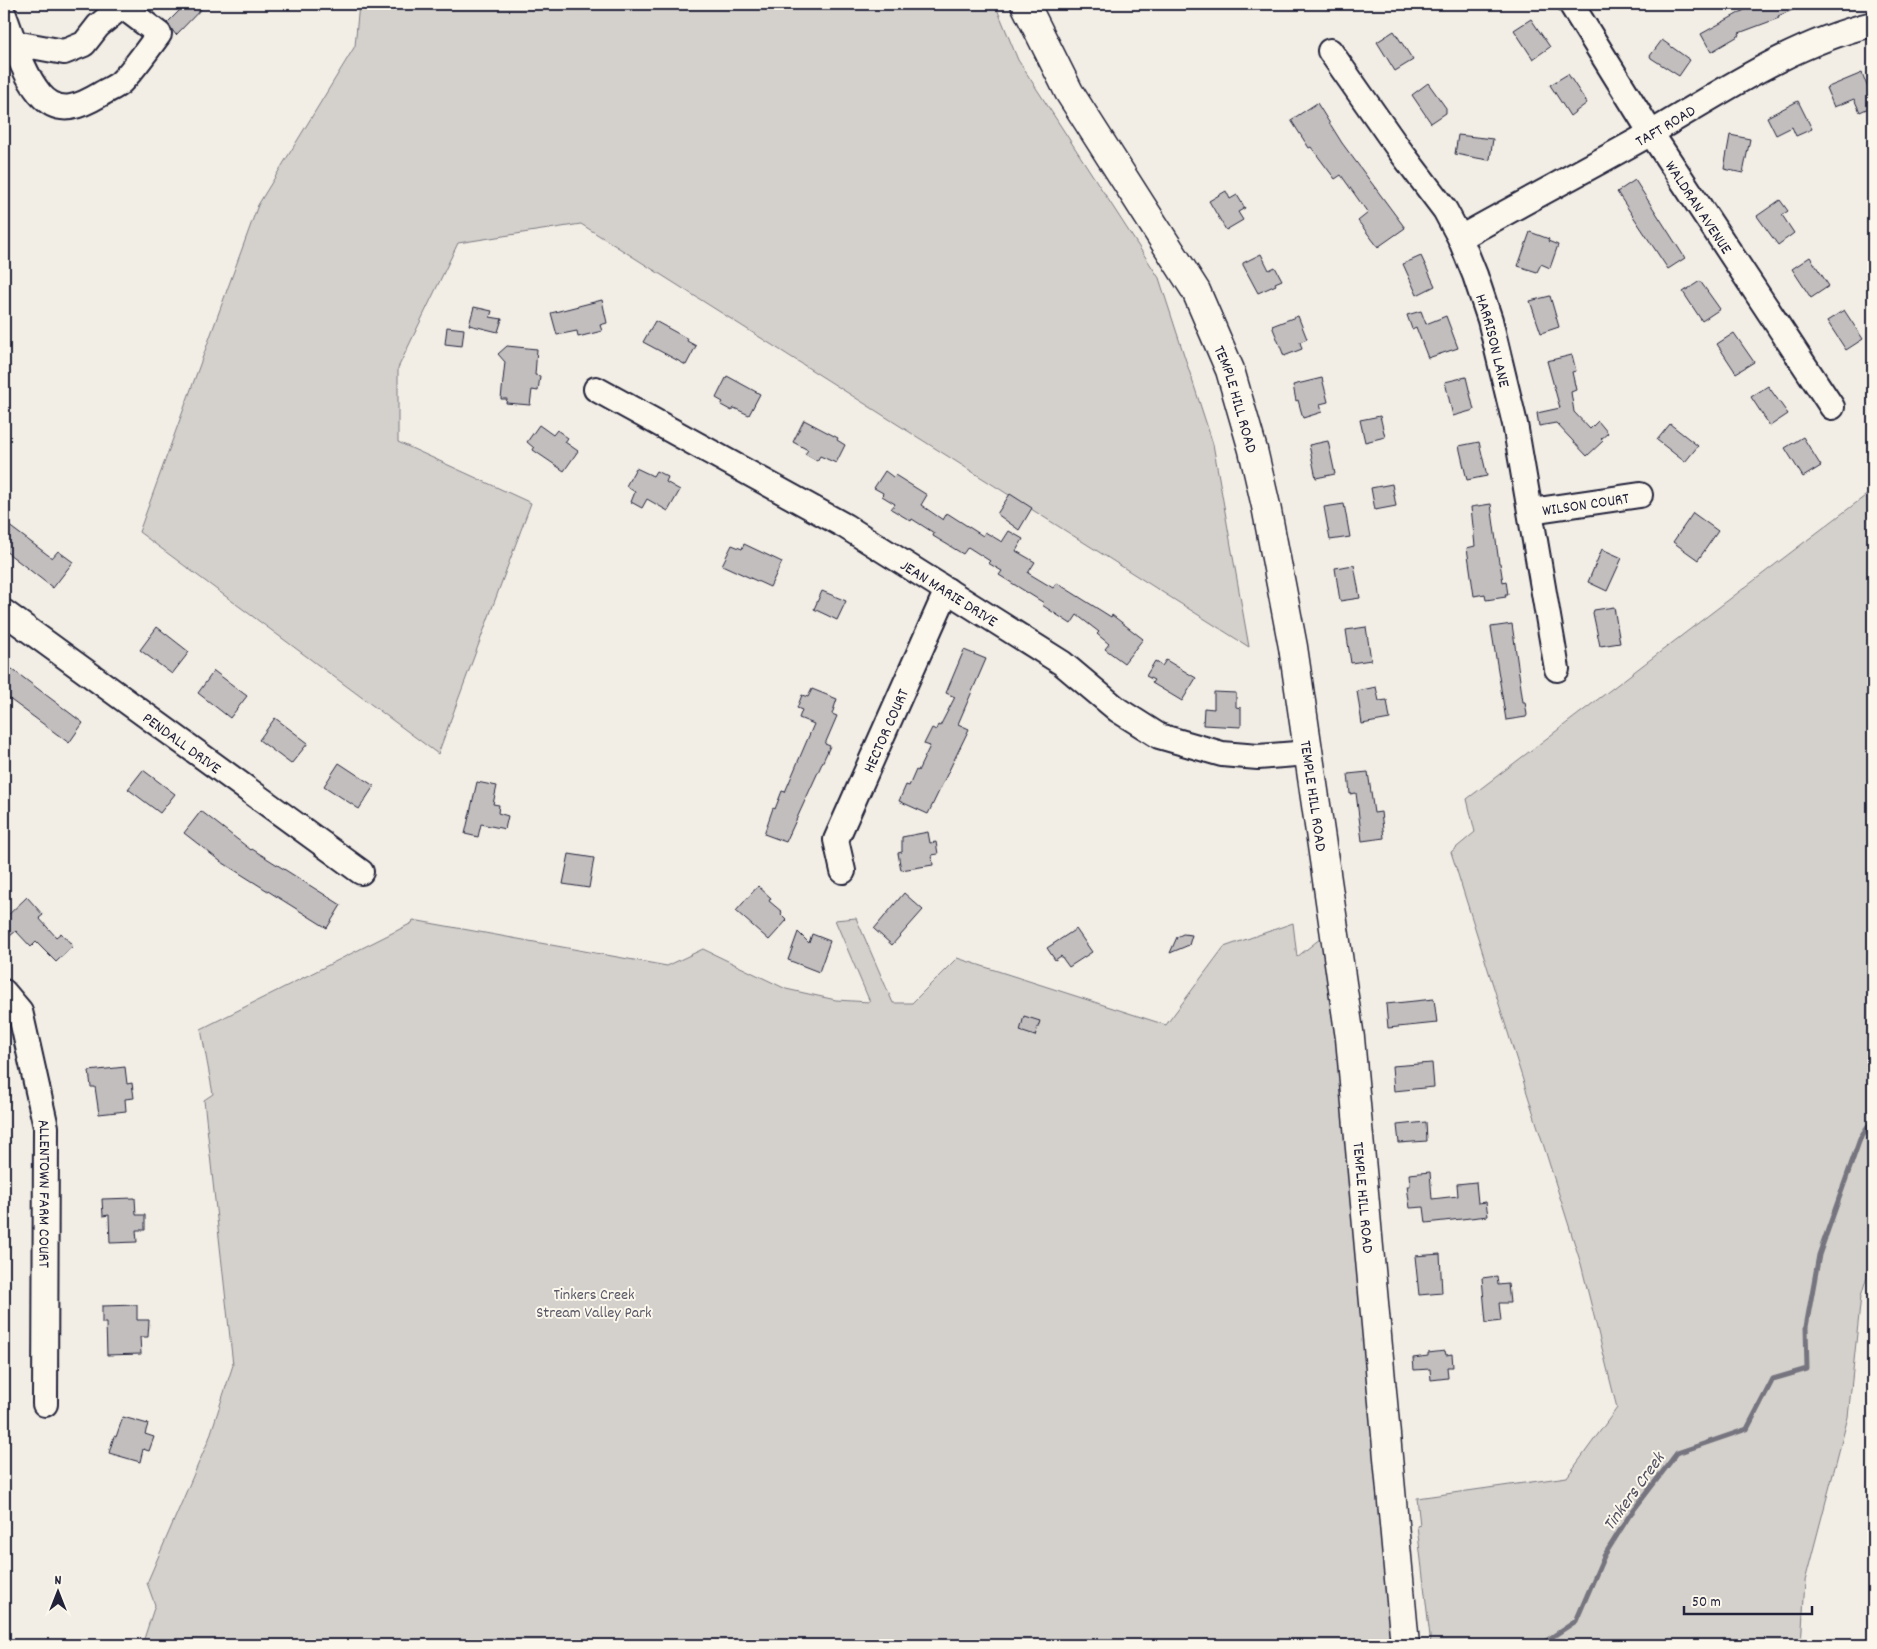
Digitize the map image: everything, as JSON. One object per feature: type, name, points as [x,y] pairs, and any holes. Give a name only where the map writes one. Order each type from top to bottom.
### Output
[{"type":"main road","name":"TEMPLE HILL ROAD","points":[[1025,4],[1069,92],[1196,291],[1230,370],[1253,450],[1266,506],[1293,647],[1350,1038],[1405,1645]]},
{"type":"street","name":"WALDRAN AVENUE","points":[[1571,4],[1651,132],[1832,407]]},
{"type":"street","points":[[4,15],[31,82],[42,96],[52,103],[65,108],[82,105],[120,83],[159,34],[122,6],[98,26],[84,44],[64,52],[15,42]]},
{"type":"street","name":"TAFT ROAD","points":[[1460,238],[1795,52],[1825,39],[1873,24]]},
{"type":"street","name":"HARRISON LANE","points":[[1330,51],[1398,148],[1445,210],[1460,238],[1490,320],[1500,357],[1531,511],[1557,669]]},
{"type":"street","name":"JEAN MARIE DRIVE","points":[[596,390],[845,526],[1062,663],[1118,710],[1159,736],[1222,754],[1258,757],[1309,753]]},
{"type":"street","name":"WILSON COURT","points":[[1531,511],[1640,495]]},
{"type":"street","name":"HECTOR COURT","points":[[843,871],[836,840],[947,590]]},
{"type":"street","name":"PENDALL DRIVE","points":[[4,612],[361,872]]},
{"type":"street","name":"ALLENTOWN FARM COURT","points":[[4,992],[20,1011],[46,1127],[45,1404]]},
{"type":"green space","points":[[359,4],[995,4],[1018,60],[1159,278],[1213,444],[1249,647],[581,224],[458,243],[398,368],[398,442],[531,503],[438,754],[139,532],[258,205],[355,46]]},
{"type":"green space","points":[[1873,490],[1873,1256],[1861,1296],[1848,1417],[1805,1581],[1801,1645],[1431,1645],[1417,1526],[1420,1525],[1417,1498],[1567,1477],[1617,1408],[1581,1264],[1451,852],[1475,832],[1467,799]]},
{"type":"green space","name":"Tinkers Creek Stream Valley Park","points":[[856,918],[893,1003],[912,1003],[957,958],[1166,1025],[1224,947],[1293,923],[1297,957],[1321,938],[1339,1019],[1401,1645],[142,1645],[155,1605],[147,1583],[209,1439],[233,1365],[204,1100],[213,1094],[201,1029],[412,923],[413,920],[667,966],[703,949],[786,989],[836,1000],[870,1002],[835,920]]},
{"type":"building","points":[[186,4],[206,4],[176,35],[167,23]]},
{"type":"building","points":[[1746,4],[1807,4],[1778,16],[1779,18],[1739,33],[1740,35],[1711,52],[1701,34],[1748,8]]},
{"type":"building","points":[[1531,19],[1550,47],[1533,59],[1514,30]]},
{"type":"building","points":[[1394,31],[1413,60],[1395,71],[1377,42]]},
{"type":"building","points":[[1662,40],[1690,60],[1679,76],[1650,56]]},
{"type":"building","points":[[1862,73],[1873,101],[1873,106],[1860,112],[1854,99],[1834,107],[1826,88]]},
{"type":"building","points":[[1568,74],[1587,103],[1570,116],[1550,85]]},
{"type":"building","points":[[1428,83],[1446,108],[1446,113],[1431,123],[1412,95]]},
{"type":"building","points":[[1798,101],[1812,129],[1796,136],[1792,127],[1776,135],[1767,117]]},
{"type":"building","points":[[1317,103],[1342,143],[1405,228],[1378,247],[1358,221],[1368,213],[1341,175],[1335,179],[1311,147],[1309,148],[1291,120]]},
{"type":"building","points":[[1458,135],[1493,139],[1490,159],[1455,154]]},
{"type":"building","points":[[1730,135],[1750,139],[1743,173],[1724,169]]},
{"type":"building","points":[[1635,180],[1685,258],[1668,269],[1617,192]]},
{"type":"building","points":[[1226,191],[1230,199],[1237,195],[1245,208],[1238,212],[1243,220],[1226,230],[1209,201]]},
{"type":"building","points":[[1780,200],[1788,211],[1782,215],[1794,233],[1778,245],[1757,216]]},
{"type":"building","points":[[1530,232],[1549,239],[1548,241],[1558,245],[1550,268],[1541,264],[1537,272],[1518,266]]},
{"type":"building","points":[[1261,254],[1269,270],[1275,267],[1282,280],[1275,283],[1276,285],[1258,293],[1243,263]]},
{"type":"building","points":[[1421,256],[1435,286],[1417,295],[1403,264]]},
{"type":"building","points":[[1810,257],[1829,286],[1811,298],[1792,269]]},
{"type":"building","points":[[1700,281],[1720,309],[1702,321],[1683,292]]},
{"type":"building","points":[[1550,296],[1559,327],[1541,333],[1530,301]]},
{"type":"building","points":[[602,300],[607,323],[600,325],[602,331],[578,337],[577,331],[557,335],[551,313]]},
{"type":"building","points":[[474,307],[492,311],[490,317],[502,319],[498,332],[469,325]]},
{"type":"building","points":[[1844,310],[1863,339],[1846,350],[1827,321]]},
{"type":"building","points":[[1421,311],[1426,324],[1446,316],[1458,348],[1428,358],[1416,327],[1412,329],[1407,315]]},
{"type":"building","points":[[1298,316],[1307,339],[1300,342],[1302,349],[1284,356],[1272,326]]},
{"type":"building","points":[[655,321],[688,339],[687,341],[696,346],[686,365],[643,342]]},
{"type":"building","points":[[447,327],[464,329],[462,346],[445,344]]},
{"type":"building","points":[[1734,333],[1754,362],[1736,373],[1717,344]]},
{"type":"building","points":[[507,346],[537,349],[535,375],[540,376],[538,391],[532,390],[530,405],[506,403],[507,399],[501,399],[505,362],[498,354]]},
{"type":"building","points":[[1572,355],[1576,371],[1572,372],[1576,390],[1571,392],[1574,412],[1590,429],[1598,421],[1608,433],[1601,439],[1603,441],[1587,456],[1556,423],[1539,426],[1537,413],[1560,408],[1547,361]]},
{"type":"building","points":[[727,376],[760,394],[749,415],[734,408],[732,411],[721,405],[723,402],[716,398]]},
{"type":"building","points":[[1466,377],[1474,410],[1453,416],[1445,382]]},
{"type":"building","points":[[1322,378],[1328,402],[1320,404],[1322,412],[1303,418],[1298,400],[1296,401],[1293,385]]},
{"type":"building","points":[[1768,386],[1788,414],[1770,426],[1751,397]]},
{"type":"building","points":[[1380,416],[1385,437],[1365,442],[1360,420]]},
{"type":"building","points":[[804,420],[838,438],[837,440],[845,445],[836,463],[820,456],[817,461],[805,454],[808,450],[793,442]]},
{"type":"building","points":[[1670,424],[1698,446],[1685,462],[1657,440]]},
{"type":"building","points":[[539,425],[553,435],[557,430],[568,438],[565,442],[578,451],[564,471],[533,450],[534,448],[527,442]]},
{"type":"building","points":[[1803,437],[1821,466],[1803,477],[1785,448]]},
{"type":"building","points":[[1328,441],[1335,474],[1316,478],[1309,445]]},
{"type":"building","points":[[1479,442],[1487,476],[1467,480],[1459,446]]},
{"type":"building","points":[[636,468],[653,476],[656,471],[668,477],[666,482],[680,490],[668,511],[647,499],[642,508],[631,502],[635,492],[626,486]]},
{"type":"building","points":[[885,471],[927,495],[921,505],[943,520],[947,513],[983,536],[985,532],[1002,542],[1009,531],[1023,539],[1016,551],[1035,562],[1028,573],[1053,588],[1057,583],[1111,617],[1112,615],[1143,639],[1124,663],[1105,649],[1109,644],[1097,634],[1099,632],[1077,615],[1071,624],[1042,605],[1044,603],[999,575],[1002,571],[988,563],[990,561],[968,547],[963,554],[933,536],[934,533],[912,519],[911,521],[891,509],[895,504],[882,496],[883,493],[874,488]]},
{"type":"building","points":[[1392,484],[1396,506],[1375,510],[1371,488]]},
{"type":"building","points":[[1010,494],[1032,508],[1019,530],[997,514]]},
{"type":"building","points":[[1344,504],[1350,537],[1330,540],[1324,507]]},
{"type":"building","points":[[1491,504],[1499,563],[1503,582],[1506,581],[1508,595],[1505,595],[1506,597],[1486,600],[1485,594],[1474,596],[1467,548],[1475,546],[1471,507]]},
{"type":"building","points":[[1693,513],[1718,531],[1698,560],[1673,542]]},
{"type":"building","points":[[4,522],[52,558],[58,551],[73,562],[53,588],[4,550]]},
{"type":"building","points":[[744,544],[782,562],[770,587],[722,565],[732,545],[742,549]]},
{"type":"building","points":[[1602,549],[1622,558],[1607,591],[1588,582]]},
{"type":"building","points":[[1354,565],[1360,598],[1340,601],[1335,568]]},
{"type":"building","points":[[822,591],[846,601],[837,620],[814,609]]},
{"type":"building","points":[[1614,607],[1620,643],[1600,646],[1594,610]]},
{"type":"building","points":[[1512,624],[1523,702],[1525,702],[1527,715],[1526,717],[1506,720],[1491,627]]},
{"type":"building","points":[[157,627],[189,652],[172,674],[140,650]]},
{"type":"building","points":[[1366,627],[1371,660],[1351,663],[1346,630]]},
{"type":"building","points":[[964,650],[986,659],[958,724],[969,729],[928,814],[899,801],[906,785],[909,786],[916,770],[918,771],[930,746],[924,744],[932,728],[936,730],[938,725],[940,726],[955,697],[946,693]]},
{"type":"building","points":[[1166,660],[1196,678],[1182,701],[1152,683],[1154,680],[1146,676],[1155,661],[1162,666]]},
{"type":"building","points":[[4,663],[83,723],[69,743],[4,695]]},
{"type":"building","points":[[214,671],[247,696],[230,718],[198,693]]},
{"type":"building","points":[[1376,687],[1379,701],[1387,700],[1390,719],[1362,724],[1357,691]]},
{"type":"building","points":[[812,689],[837,699],[832,714],[837,716],[825,744],[830,746],[786,842],[764,834],[773,808],[775,809],[782,791],[785,792],[814,724],[799,718],[802,710],[797,708],[802,695],[808,697]]},
{"type":"building","points":[[1214,692],[1236,693],[1236,707],[1241,708],[1241,727],[1203,725],[1204,708],[1214,709]]},
{"type":"building","points":[[275,718],[308,743],[291,764],[259,740]]},
{"type":"building","points":[[339,763],[374,786],[359,809],[324,786]]},
{"type":"building","points":[[143,770],[175,794],[160,813],[128,789]]},
{"type":"building","points":[[1368,772],[1374,813],[1381,812],[1384,838],[1362,841],[1356,793],[1350,794],[1348,774]]},
{"type":"building","points":[[477,782],[497,786],[493,804],[499,805],[498,813],[508,816],[505,829],[481,824],[478,837],[465,834]]},
{"type":"building","points":[[201,811],[251,850],[341,905],[327,928],[220,861],[184,833]]},
{"type":"building","points":[[928,832],[930,843],[936,842],[938,854],[932,855],[933,865],[901,870],[898,853],[902,852],[902,837]]},
{"type":"building","points":[[569,854],[594,858],[589,888],[563,884]]},
{"type":"building","points":[[758,886],[771,898],[769,901],[782,912],[781,914],[787,920],[769,940],[736,911]]},
{"type":"building","points":[[904,893],[923,910],[892,945],[874,929]]},
{"type":"building","points":[[27,897],[43,915],[39,918],[56,937],[61,933],[73,946],[56,962],[36,942],[31,947],[16,931],[10,936],[4,929],[4,919]]},
{"type":"building","points":[[1076,929],[1092,952],[1069,967],[1061,956],[1055,960],[1047,948]]},
{"type":"building","points":[[798,932],[809,943],[812,934],[830,941],[819,972],[788,960]]},
{"type":"building","points":[[1183,934],[1192,935],[1189,945],[1170,953],[1177,937]]},
{"type":"building","points":[[1434,999],[1437,1023],[1388,1028],[1386,1004]]},
{"type":"building","points":[[1024,1016],[1040,1021],[1035,1036],[1020,1031]]},
{"type":"building","points":[[1432,1063],[1434,1087],[1394,1091],[1392,1066]]},
{"type":"building","points":[[125,1067],[127,1084],[132,1083],[134,1098],[125,1099],[126,1111],[99,1114],[95,1087],[91,1087],[89,1071]]},
{"type":"building","points":[[1426,1122],[1427,1141],[1399,1143],[1397,1125]]},
{"type":"building","points":[[1430,1172],[1432,1199],[1458,1196],[1457,1184],[1476,1182],[1478,1203],[1486,1202],[1488,1216],[1426,1223],[1424,1207],[1410,1208],[1407,1186],[1410,1186],[1409,1174]]},
{"type":"building","points":[[135,1198],[136,1215],[145,1215],[145,1230],[136,1230],[137,1242],[110,1243],[109,1215],[103,1216],[102,1199]]},
{"type":"building","points":[[1440,1254],[1442,1293],[1419,1295],[1415,1256]]},
{"type":"building","points":[[1497,1276],[1498,1285],[1508,1284],[1510,1303],[1499,1303],[1501,1321],[1486,1323],[1482,1278]]},
{"type":"building","points":[[137,1305],[137,1320],[149,1320],[148,1337],[140,1337],[141,1354],[107,1355],[106,1323],[102,1323],[102,1306]]},
{"type":"building","points":[[1445,1351],[1446,1355],[1452,1354],[1453,1367],[1447,1367],[1448,1378],[1431,1380],[1430,1369],[1414,1370],[1413,1358],[1428,1356],[1428,1353]]},
{"type":"building","points":[[123,1417],[148,1424],[145,1434],[154,1437],[149,1451],[143,1449],[140,1462],[109,1453],[114,1436],[116,1437]]},
{"type":"waterway","name":"Tinkers Creek","points":[[1540,1645],[1576,1621],[1604,1556],[1629,1516],[1677,1453],[1747,1429],[1773,1379],[1807,1369],[1806,1327],[1819,1255],[1860,1139],[1873,1119]]}]
